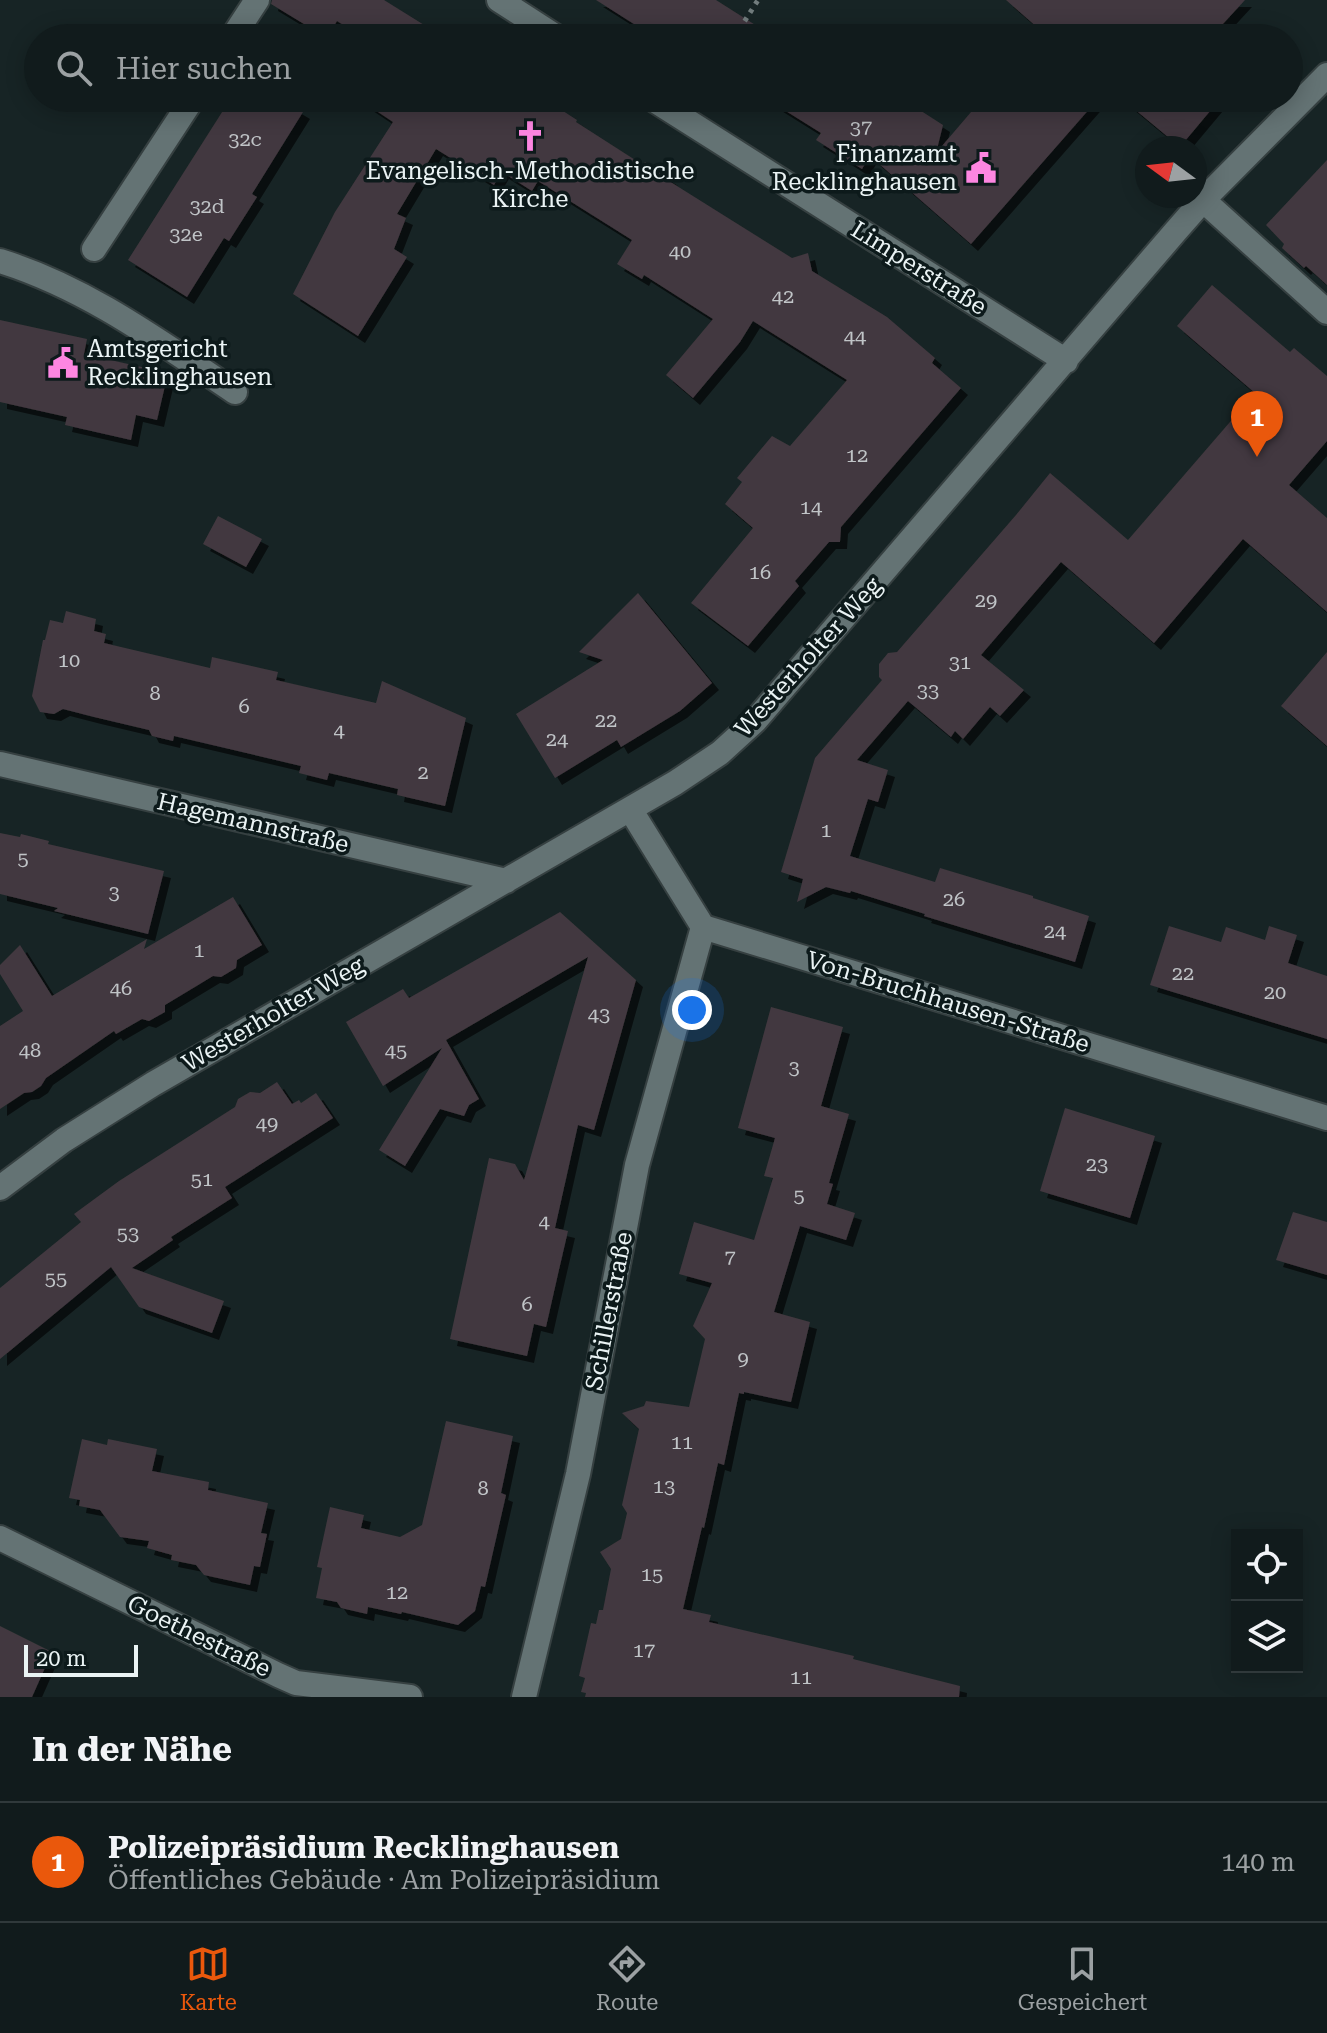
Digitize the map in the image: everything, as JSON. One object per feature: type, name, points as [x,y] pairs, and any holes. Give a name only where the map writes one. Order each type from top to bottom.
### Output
[{"type":"street","points":[[241,24],[257,0]]},
{"type":"street","points":[[499,0],[536,24]]},
{"type":"street","name":"Westerholter Weg","points":[[1303,99],[1327,75]]},
{"type":"street","points":[[94,249],[184,112]]},
{"type":"street","name":"Limperstraße","points":[[673,112],[1066,361]]},
{"type":"street","name":"Westerholter Weg","points":[[1207,196],[1290,112]]},
{"type":"street","points":[[1207,204],[1327,312]]},
{"type":"street","name":"Westerholter Weg","points":[[0,1188],[64,1140],[153,1084],[675,783],[720,753],[755,721],[1196,208]]},
{"type":"street","points":[[0,261],[90,299],[235,392]]},
{"type":"street","name":"Hagemannstraße","points":[[0,764],[506,881]]},
{"type":"street","points":[[630,809],[703,927]]},
{"type":"street","name":"Von-Bruchhausen-Straße","points":[[703,927],[1327,1118]]},
{"type":"street","name":"Schillerstraße","points":[[524,1697],[578,1474],[637,1165],[703,927]]},
{"type":"street","name":"Goethestraße","points":[[0,1538],[275,1686],[296,1683],[410,1697]]},
{"type":"path","points":[[743,24],[758,0]]},
{"type":"building","points":[[272,0],[384,0],[423,24],[342,24],[337,21],[335,24],[304,24],[271,4]]},
{"type":"building","points":[[596,0],[716,0],[754,24],[634,24]]},
{"type":"building","points":[[1006,0],[1245,0],[1223,24],[1033,24]]},
{"type":"building","points":[[222,112],[303,112],[252,194],[257,197],[229,241],[224,238],[187,297],[128,260]]},
{"type":"building","points":[[378,112],[565,112],[792,258],[808,253],[812,271],[887,317],[935,358],[932,363],[961,388],[841,527],[840,542],[829,542],[795,581],[799,586],[748,646],[691,603],[753,528],[725,504],[742,482],[737,478],[772,436],[790,446],[847,380],[753,321],[740,342],[693,398],[666,375],[713,319],[644,275],[642,279],[617,264],[632,240],[538,181],[532,191],[502,172],[494,185],[436,149],[397,214],[406,218],[394,249],[407,257],[358,336],[293,294],[335,212],[393,122]]},
{"type":"building","name":"Finanzamt Recklinghausen","points":[[787,112],[923,112],[943,125],[936,153],[971,112],[1087,112],[971,244],[870,156],[862,169],[816,140],[821,133]]},
{"type":"building","points":[[1138,112],[1209,112],[1189,136],[1167,136]]},
{"type":"building","points":[[1327,160],[1327,285],[1282,248],[1284,244],[1266,225]]},
{"type":"building","points":[[1212,285],[1290,352],[1294,348],[1327,376],[1327,441],[1289,485],[1327,518],[1327,612],[1243,539],[1154,643],[1061,562],[981,655],[1024,690],[1000,716],[990,707],[963,739],[955,731],[951,737],[908,701],[857,760],[888,770],[878,802],[868,799],[850,856],[935,882],[940,868],[1089,916],[1075,962],[851,891],[826,887],[797,902],[803,879],[781,872],[815,758],[882,680],[879,664],[888,653],[897,652],[1050,473],[1128,540],[1255,393],[1177,326]]},
{"type":"building","name":"Amtsgericht Recklinghausen","points":[[0,320],[87,339],[84,354],[168,373],[157,420],[136,415],[131,440],[65,425],[67,417],[0,402]]},
{"type":"building","points":[[218,516],[262,539],[246,567],[203,544]]},
{"type":"building","points":[[638,593],[712,683],[680,711],[621,747],[617,740],[555,778],[516,714],[603,660],[579,652]]},
{"type":"building","points":[[66,611],[96,619],[94,631],[106,634],[104,643],[210,668],[212,657],[278,672],[276,680],[376,703],[382,681],[466,718],[445,806],[397,795],[398,789],[329,773],[327,780],[299,773],[301,766],[174,736],[173,741],[152,736],[149,730],[63,709],[54,714],[40,712],[32,696],[43,640],[50,620],[63,623]]},
{"type":"building","points":[[1327,652],[1327,746],[1281,706]]},
{"type":"building","points":[[0,833],[20,837],[21,834],[49,841],[48,844],[164,871],[148,934],[0,894]]},
{"type":"building","points":[[233,897],[262,945],[237,960],[236,968],[221,977],[213,976],[165,1005],[165,1012],[149,1021],[142,1019],[116,1034],[114,1031],[46,1078],[41,1086],[0,1109],[0,1026],[23,1011],[0,974],[0,965],[20,945],[52,996],[147,939],[144,949]]},
{"type":"building","points":[[560,912],[636,980],[594,1130],[578,1125],[555,1228],[568,1231],[546,1327],[534,1324],[527,1356],[450,1339],[489,1158],[515,1164],[524,1180],[588,957],[446,1040],[479,1099],[469,1105],[464,1116],[440,1109],[405,1166],[379,1150],[442,1048],[383,1086],[346,1022],[403,989],[409,998]]},
{"type":"building","points":[[1169,926],[1221,942],[1226,927],[1265,940],[1269,926],[1297,935],[1288,963],[1327,976],[1327,1039],[1150,985]]},
{"type":"building","points":[[771,1007],[843,1027],[821,1106],[849,1114],[829,1183],[833,1184],[827,1204],[855,1213],[846,1240],[800,1226],[774,1312],[810,1322],[791,1402],[739,1393],[724,1465],[718,1463],[683,1609],[711,1615],[709,1622],[854,1656],[853,1659],[960,1686],[959,1697],[585,1697],[586,1693],[581,1692],[585,1678],[579,1676],[591,1623],[596,1624],[599,1610],[603,1610],[611,1569],[600,1552],[621,1539],[627,1513],[622,1505],[639,1429],[622,1413],[644,1406],[646,1401],[689,1407],[705,1339],[693,1326],[712,1283],[679,1274],[694,1222],[754,1240],[773,1178],[764,1176],[775,1138],[738,1128]]},
{"type":"building","points":[[277,1082],[292,1104],[299,1100],[301,1103],[316,1093],[333,1118],[225,1187],[232,1198],[171,1237],[173,1240],[132,1268],[224,1301],[212,1333],[139,1307],[111,1267],[0,1359],[0,1288],[81,1222],[74,1214],[119,1181],[235,1107],[238,1099],[250,1092],[260,1093]]},
{"type":"building","points":[[1065,1108],[1155,1136],[1130,1218],[1040,1191]]},
{"type":"building","points":[[1293,1212],[1327,1222],[1327,1275],[1276,1260]]},
{"type":"building","points":[[446,1421],[513,1436],[501,1493],[506,1495],[485,1587],[481,1586],[475,1611],[458,1625],[368,1607],[367,1614],[341,1608],[337,1602],[316,1598],[322,1568],[317,1567],[330,1507],[364,1515],[361,1528],[400,1537],[422,1525]]},
{"type":"building","points":[[82,1439],[107,1445],[108,1439],[157,1449],[152,1471],[209,1482],[208,1490],[268,1503],[261,1533],[267,1534],[260,1567],[254,1566],[250,1585],[204,1575],[196,1565],[171,1560],[172,1555],[147,1548],[149,1541],[120,1537],[100,1510],[79,1506],[80,1500],[69,1498]]},
{"type":"building","points":[[0,1626],[52,1652],[32,1697],[0,1697]]},
{"type":"place","name":"Evangelisch-Methodistische Kirche","points":[[530,136]]},
{"type":"place","name":"Finanzamt Recklinghausen","points":[[981,168]]},
{"type":"place","name":"Amtsgericht Recklinghausen","points":[[63,363]]},
{"type":"place","name":"Polizeipräsidium Recklinghausen","points":[[1257,457]]}]
